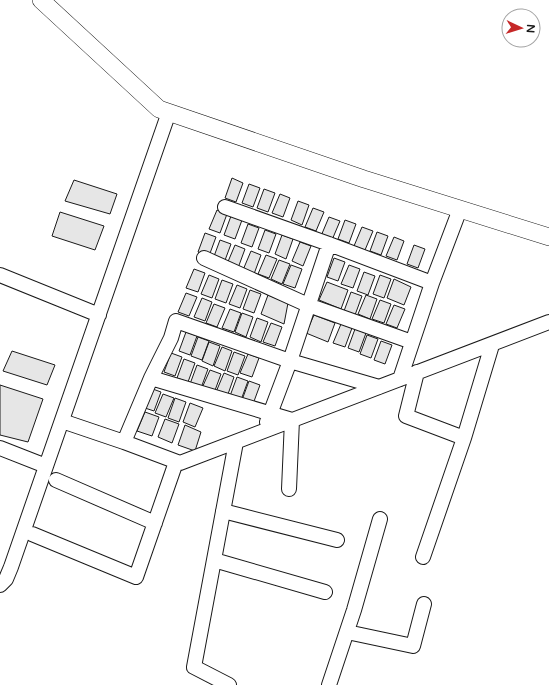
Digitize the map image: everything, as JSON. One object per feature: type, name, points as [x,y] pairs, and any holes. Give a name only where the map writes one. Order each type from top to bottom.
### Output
[{"type":"main road","points":[[41,0],[159,109],[357,176],[549,237]]},
{"type":"street","points":[[0,585],[6,579],[11,567],[169,112]]},
{"type":"street","points":[[224,207],[329,244],[432,283]]},
{"type":"street","points":[[400,379],[432,283],[460,209]]},
{"type":"street","points":[[263,432],[290,361],[329,244]]},
{"type":"street","points":[[204,258],[308,305],[412,342]]},
{"type":"street","points":[[0,275],[99,314]]},
{"type":"street","points":[[124,442],[151,378],[171,338],[176,321],[290,361],[379,387]]},
{"type":"street","points":[[62,421],[180,463],[549,322]]},
{"type":"street","points":[[423,558],[464,438],[492,345]]},
{"type":"street","points":[[417,372],[406,416],[464,438]]},
{"type":"street","points":[[151,378],[292,420]]},
{"type":"street","points":[[289,489],[292,420]]},
{"type":"street","points":[[229,685],[194,667],[236,442]]},
{"type":"street","points":[[0,448],[46,466]]},
{"type":"street","points":[[32,534],[136,578],[176,462]]},
{"type":"street","points":[[56,480],[155,523]]},
{"type":"street","points":[[223,511],[337,540]]},
{"type":"street","points":[[329,685],[354,610],[380,519]]},
{"type":"street","points":[[214,560],[325,592]]},
{"type":"street","points":[[347,632],[413,646],[424,604]]},
{"type":"building","points":[[232,178],[243,183],[236,202],[225,198]]},
{"type":"building","points":[[74,180],[117,194],[110,214],[65,201]]},
{"type":"building","points":[[249,184],[260,188],[253,207],[242,203]]},
{"type":"building","points":[[264,189],[275,193],[268,212],[257,208]]},
{"type":"building","points":[[280,194],[290,198],[283,217],[272,213]]},
{"type":"building","points":[[298,201],[309,205],[302,225],[291,220]]},
{"type":"building","points":[[313,208],[324,212],[316,231],[305,227]]},
{"type":"building","points":[[217,210],[227,214],[220,233],[209,229]]},
{"type":"building","points":[[60,212],[104,226],[95,250],[52,236]]},
{"type":"building","points":[[231,216],[242,220],[235,239],[224,235]]},
{"type":"building","points":[[329,217],[340,221],[332,240],[321,236]]},
{"type":"building","points":[[345,220],[356,224],[349,243],[338,239]]},
{"type":"building","points":[[248,224],[259,228],[252,247],[241,243]]},
{"type":"building","points":[[362,227],[373,231],[365,250],[354,246]]},
{"type":"building","points":[[265,230],[276,234],[269,253],[258,249]]},
{"type":"building","points":[[377,232],[388,236],[381,255],[370,251]]},
{"type":"building","points":[[205,233],[216,237],[209,256],[198,252]]},
{"type":"building","points":[[282,235],[293,239],[286,259],[275,254]]},
{"type":"building","points":[[394,237],[404,241],[397,260],[386,256]]},
{"type":"building","points":[[220,240],[231,244],[224,263],[213,259]]},
{"type":"building","points":[[300,242],[311,246],[303,266],[292,261]]},
{"type":"building","points":[[235,245],[245,249],[238,268],[227,264]]},
{"type":"building","points":[[414,245],[425,249],[418,268],[407,264]]},
{"type":"building","points":[[251,251],[261,255],[254,274],[243,270]]},
{"type":"building","points":[[266,255],[277,259],[269,278],[258,274]]},
{"type":"building","points":[[334,258],[345,262],[338,281],[327,277]]},
{"type":"building","points":[[279,260],[290,264],[282,284],[271,279]]},
{"type":"building","points":[[291,265],[302,269],[295,288],[283,284]]},
{"type":"building","points":[[349,265],[360,269],[353,288],[341,284]]},
{"type":"building","points":[[194,269],[205,273],[198,292],[186,288]]},
{"type":"building","points":[[364,272],[375,276],[368,295],[357,291]]},
{"type":"building","points":[[209,275],[219,279],[212,298],[201,294]]},
{"type":"building","points":[[380,275],[391,279],[384,298],[373,294]]},
{"type":"building","points":[[394,279],[411,287],[404,305],[387,298]]},
{"type":"building","points":[[222,280],[233,284],[226,303],[215,299]]},
{"type":"building","points":[[327,282],[348,290],[341,309],[319,300]]},
{"type":"building","points":[[237,285],[247,289],[240,308],[229,304]]},
{"type":"building","points":[[250,290],[261,294],[254,313],[243,309]]},
{"type":"building","points":[[351,292],[362,296],[355,315],[344,311]]},
{"type":"building","points":[[186,293],[197,297],[189,316],[178,312]]},
{"type":"building","points":[[268,295],[288,303],[284,324],[261,314]]},
{"type":"building","points":[[366,295],[377,299],[370,319],[358,314]]},
{"type":"building","points":[[202,298],[212,302],[205,321],[194,317]]},
{"type":"building","points":[[380,300],[391,304],[384,323],[372,319]]},
{"type":"building","points":[[214,304],[225,308],[217,327],[206,323]]},
{"type":"building","points":[[394,305],[405,309],[397,328],[386,324]]},
{"type":"building","points":[[230,309],[241,313],[234,332],[222,328]]},
{"type":"building","points":[[242,313],[253,317],[246,337],[235,332]]},
{"type":"building","points":[[314,315],[335,323],[328,342],[306,333]]},
{"type":"building","points":[[257,318],[268,322],[261,342],[250,337]]},
{"type":"building","points":[[271,323],[282,327],[275,346],[263,342]]},
{"type":"building","points":[[341,324],[352,328],[345,347],[333,343]]},
{"type":"building","points":[[355,329],[366,333],[359,352],[348,348]]},
{"type":"building","points":[[186,332],[197,336],[190,355],[179,351]]},
{"type":"building","points":[[367,335],[378,339],[371,358],[360,354]]},
{"type":"building","points":[[198,337],[209,341],[202,360],[191,356]]},
{"type":"building","points":[[381,341],[392,345],[385,364],[374,360]]},
{"type":"building","points":[[209,342],[220,346],[213,366],[202,361]]},
{"type":"building","points":[[222,347],[232,351],[225,371],[214,366]]},
{"type":"building","points":[[12,351],[55,365],[47,385],[3,371]]},
{"type":"building","points":[[234,352],[245,356],[238,375],[227,371]]},
{"type":"building","points":[[171,353],[182,357],[175,376],[164,372]]},
{"type":"building","points":[[248,354],[259,358],[252,377],[240,373]]},
{"type":"building","points":[[184,359],[195,363],[188,382],[177,378]]},
{"type":"building","points":[[197,365],[208,369],[201,388],[190,384]]},
{"type":"building","points":[[210,370],[221,374],[214,393],[202,388]]},
{"type":"building","points":[[224,373],[234,377],[227,397],[216,392]]},
{"type":"building","points":[[237,377],[248,381],[241,400],[230,396]]},
{"type":"building","points":[[249,381],[260,385],[253,404],[242,400]]},
{"type":"building","points":[[0,385],[43,399],[28,442],[0,435]]},
{"type":"building","points":[[150,388],[161,392],[154,411],[142,407]]},
{"type":"building","points":[[163,394],[174,398],[166,417],[155,413]]},
{"type":"building","points":[[175,398],[186,402],[179,422],[168,418]]},
{"type":"building","points":[[190,403],[203,408],[195,427],[183,422]]},
{"type":"building","points":[[145,412],[159,417],[152,436],[137,431]]},
{"type":"building","points":[[165,419],[179,424],[172,443],[158,437]]},
{"type":"building","points":[[185,425],[201,432],[195,451],[178,445]]}]
